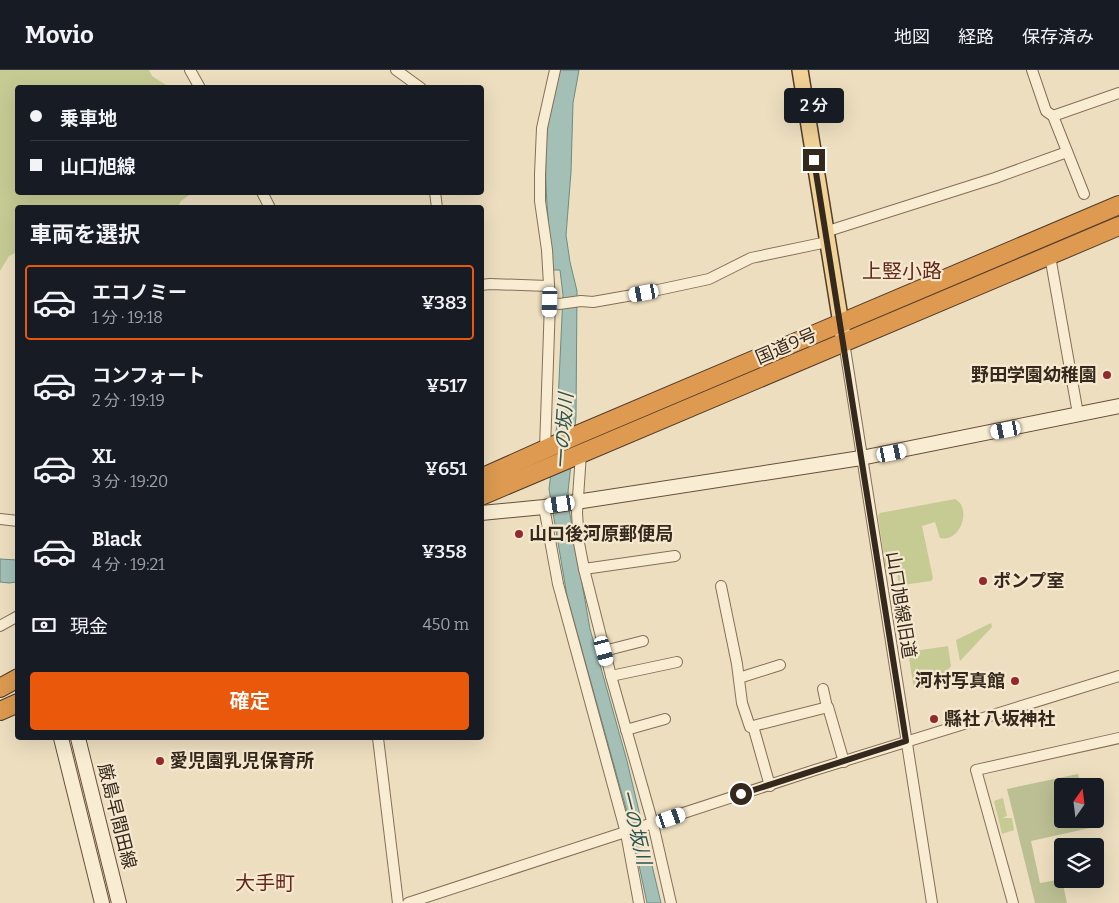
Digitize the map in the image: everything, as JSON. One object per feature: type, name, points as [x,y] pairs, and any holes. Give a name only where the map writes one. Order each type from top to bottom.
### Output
[{"type":"highway","name":"国道9号","points":[[484,477],[841,322],[1119,205]]},
{"type":"highway","name":"国道9号","points":[[484,495],[1119,226]]},
{"type":"highway","points":[[0,688],[15,680]]},
{"type":"highway","points":[[0,711],[15,704]]},
{"type":"main road","points":[[800,70],[844,342]]},
{"type":"street","points":[[190,70],[198,85]]},
{"type":"street","points":[[396,70],[416,85]]},
{"type":"street","points":[[546,449],[555,303],[548,286],[547,250],[540,201],[540,174],[542,128],[555,70]]},
{"type":"street","points":[[1032,70],[1046,111],[1053,116],[1084,194]]},
{"type":"street","points":[[1053,116],[1119,93]]},
{"type":"street","points":[[555,303],[593,302],[619,298],[710,279],[751,258],[826,237],[1067,152]]},
{"type":"street","points":[[1050,256],[1078,414]]},
{"type":"street","points":[[484,285],[548,286]]},
{"type":"street","name":"山口旭線旧道","points":[[844,342],[932,903]]},
{"type":"street","points":[[484,513],[574,502],[861,458],[1119,406]]},
{"type":"street","points":[[578,455],[574,502],[584,569],[670,903]]},
{"type":"street","points":[[546,506],[558,584],[628,832],[639,903]]},
{"type":"street","points":[[0,520],[15,521]]},
{"type":"street","points":[[584,569],[675,556]]},
{"type":"street","points":[[721,586],[742,702],[750,727],[828,707]]},
{"type":"street","points":[[0,626],[15,618]]},
{"type":"street","points":[[604,651],[643,641]]},
{"type":"street","points":[[611,676],[677,662]]},
{"type":"street","points":[[739,678],[780,665]]},
{"type":"street","points":[[408,903],[906,741],[1119,676]]},
{"type":"street","points":[[823,689],[844,762]]},
{"type":"street","points":[[626,730],[665,719]]},
{"type":"street","points":[[753,726],[770,786]]},
{"type":"street","points":[[1013,903],[976,770],[1119,738]]},
{"type":"street","name":"厳島早間田線","points":[[62,740],[102,903]]},
{"type":"street","name":"厳島早間田線","points":[[78,740],[119,903]]},
{"type":"street","points":[[378,740],[398,903]]},
{"type":"green space","points":[[0,70],[149,70],[152,76],[166,85],[15,85],[15,195],[189,195],[179,205],[15,205],[15,253],[9,256],[0,271]]},
{"type":"green space","points":[[955,499],[963,509],[963,516],[962,523],[954,535],[940,538],[935,522],[922,526],[933,578],[931,581],[899,584],[897,574],[886,570],[878,516],[880,513]]},
{"type":"green space","points":[[991,623],[992,627],[960,661],[956,640]]},
{"type":"green space","points":[[948,646],[951,666],[935,686],[914,689],[908,652]]},
{"type":"green space","points":[[1078,774],[1079,778],[1059,778]]},
{"type":"green space","points":[[1054,779],[1054,828],[1090,828],[1031,841],[1040,883],[1054,880],[1054,888],[1064,888],[1067,903],[1035,903],[1007,789]]},
{"type":"green space","points":[[1003,798],[1007,816],[1002,818],[1012,818],[1014,830],[1002,834],[994,801]]},
{"type":"water","name":"一の坂川","points":[[560,70],[579,70],[573,103],[571,172],[566,235],[577,291],[576,417],[568,492],[569,509],[590,629],[627,761],[661,903],[647,903],[630,823],[567,596],[549,489],[557,424],[563,295],[560,270],[553,270],[546,190],[546,150],[550,111]]},
{"type":"water","points":[[0,559],[15,560],[15,582],[0,582]]},
{"type":"place","name":"野田学園幼稚園","points":[[1107,375]]},
{"type":"place","name":"山口後河原郵便局","points":[[519,534]]},
{"type":"place","name":"ポンプ室","points":[[983,581]]},
{"type":"place","name":"河村写真館","points":[[1015,681]]},
{"type":"place","name":"縣社 八坂神社","points":[[934,719]]},
{"type":"place","name":"愛児園乳児保育所","points":[[160,761]]},
{"type":"district","name":"上竪小路","points":[[902,271]]},
{"type":"district","name":"大手町","points":[[265,883]]},
{"type":"route","points":[[741,794],[906,741],[814,160]]}]
